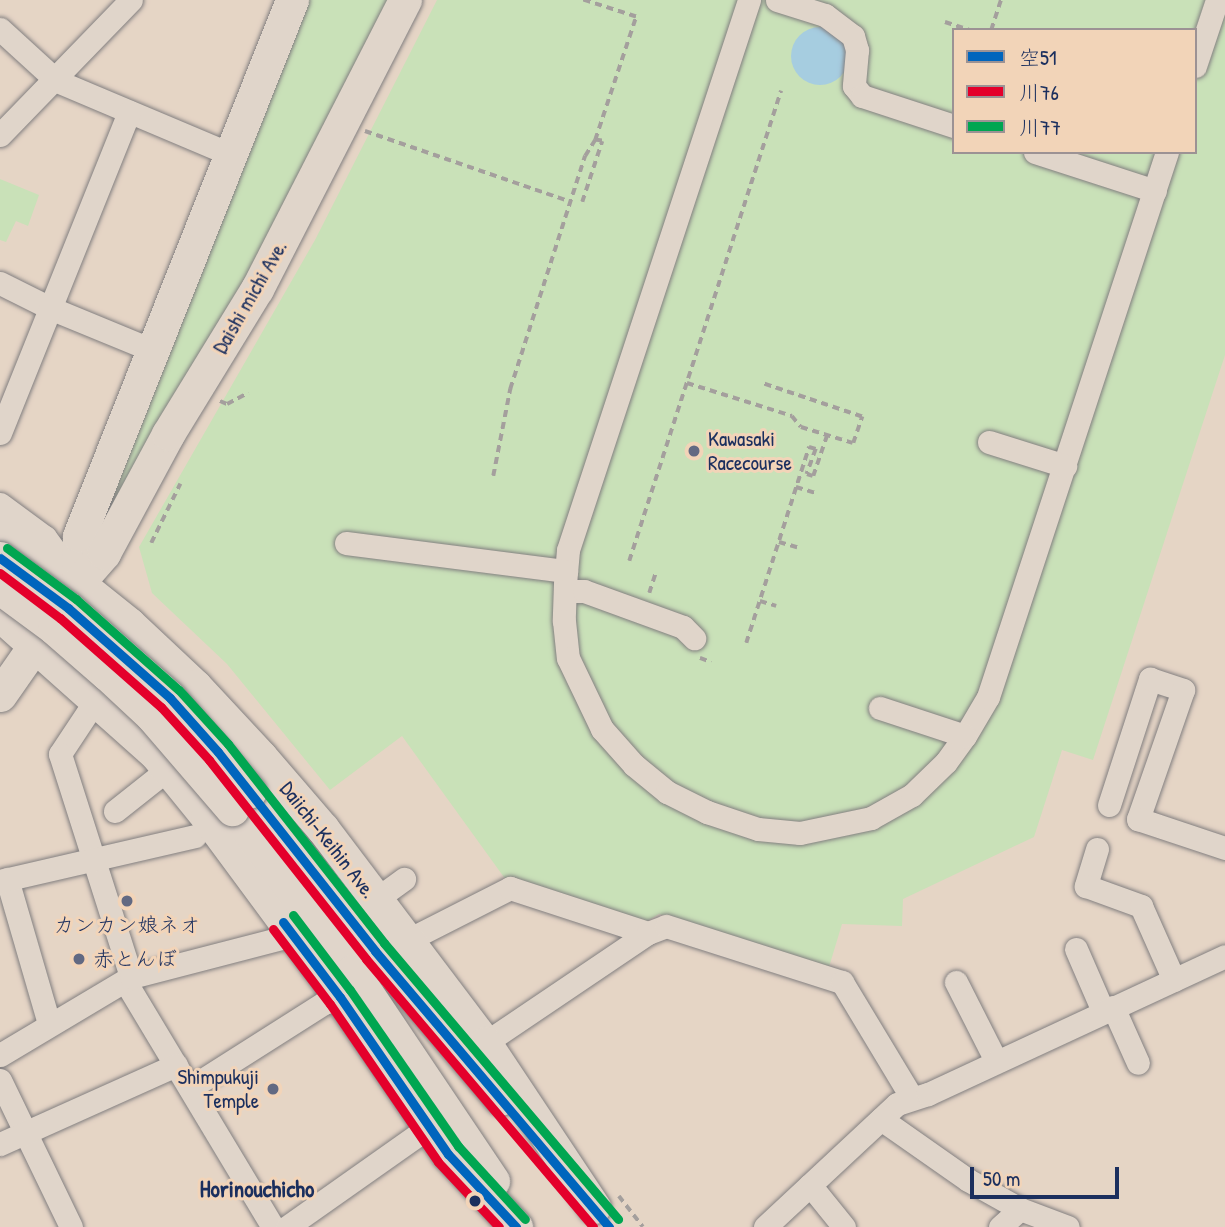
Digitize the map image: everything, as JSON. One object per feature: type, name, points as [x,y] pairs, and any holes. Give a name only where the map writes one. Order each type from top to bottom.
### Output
[{"type":"highway","points":[[78,583],[79,536],[292,0]]},
{"type":"highway","name":"Daishi michi Ave.","points":[[0,695],[78,583],[104,553],[168,434],[257,289],[405,0]]},
{"type":"highway","name":"Daiichi-Keihin Ave.","points":[[0,531],[78,583],[129,624],[195,686],[323,830],[485,1043],[601,1217]]},
{"type":"highway","points":[[0,558],[68,608],[170,698],[523,1227]]},
{"type":"highway","points":[[0,588],[54,628],[107,674],[241,801],[375,951],[601,1217]]},
{"type":"highway","points":[[0,615],[97,698],[168,769],[207,817],[340,997],[448,1154],[516,1227]]},
{"type":"street","points":[[0,135],[57,80],[131,0]]},
{"type":"street","points":[[749,0],[572,537],[566,581],[564,621],[568,658],[602,729],[634,765],[667,792],[707,812],[758,829],[800,833],[871,818],[912,795],[946,762],[965,736],[988,697],[1166,154]]},
{"type":"street","points":[[777,0],[825,15],[853,36],[857,50],[854,86],[862,96],[952,125]]},
{"type":"street","points":[[1197,60],[1217,0]]},
{"type":"street","points":[[0,29],[57,80],[230,154]]},
{"type":"street","points":[[0,433],[130,112]]},
{"type":"street","points":[[1041,154],[1155,191]]},
{"type":"street","points":[[0,283],[50,308],[152,350]]},
{"type":"street","points":[[989,442],[1065,466]]},
{"type":"street","points":[[0,504],[45,537],[78,583]]},
{"type":"street","points":[[346,543],[566,581],[584,591],[683,627],[694,638]]},
{"type":"street","points":[[0,632],[35,646]]},
{"type":"street","points":[[1109,805],[1150,679],[1183,690],[1139,820],[1225,848]]},
{"type":"street","points":[[97,698],[60,754],[96,860],[128,979],[273,1227]]},
{"type":"street","points":[[880,708],[965,736]]},
{"type":"street","points":[[115,811],[168,769]]},
{"type":"street","points":[[49,1024],[3,880],[195,836]]},
{"type":"street","points":[[1097,849],[1086,886],[1141,906],[1174,980]]},
{"type":"street","points":[[375,900],[404,879]]},
{"type":"street","points":[[406,941],[510,888],[648,933]]},
{"type":"street","points":[[485,1043],[648,933],[666,926],[842,982],[896,1061],[912,1098]]},
{"type":"street","points":[[0,1055],[128,979],[293,935]]},
{"type":"street","points":[[1076,949],[1138,1063]]},
{"type":"street","points":[[765,1227],[897,1104],[928,1094],[1225,956]]},
{"type":"street","points":[[956,982],[996,1061]]},
{"type":"street","points":[[190,1088],[324,1003],[340,997]]},
{"type":"street","points":[[0,1143],[176,1065]]},
{"type":"street","points":[[0,1080],[71,1227]]},
{"type":"street","points":[[881,1119],[968,1180],[1020,1209],[1061,1226]]},
{"type":"street","points":[[287,1227],[430,1126]]},
{"type":"street","points":[[810,1185],[844,1227]]},
{"type":"street","points":[[999,1227],[1020,1209]]},
{"type":"path","points":[[493,476],[510,390],[585,156],[595,140],[636,18],[583,0]]},
{"type":"path","points":[[992,28],[1001,0]]},
{"type":"path","points":[[945,22],[963,28]]},
{"type":"path","points":[[629,561],[781,91]]},
{"type":"path","points":[[363,130],[571,202]]},
{"type":"path","points":[[582,202],[602,141],[595,140]]},
{"type":"path","points":[[687,383],[792,416],[801,427],[853,443],[862,417],[761,383]]},
{"type":"path","points":[[218,400],[227,404],[248,393]]},
{"type":"path","points":[[746,643],[809,447],[816,449],[807,474],[813,476],[827,435]]},
{"type":"path","points":[[151,543],[180,484]]},
{"type":"path","points":[[796,487],[816,493]]},
{"type":"path","points":[[152,526],[158,528]]},
{"type":"path","points":[[779,542],[797,547]]},
{"type":"path","points":[[760,601],[776,606]]},
{"type":"green space","points":[[301,0],[393,0],[243,294],[108,515],[96,511]]},
{"type":"green space","name":"Kawasaki Racecourse","points":[[437,0],[1225,0],[1225,355],[1093,760],[1062,750],[1034,837],[903,899],[902,926],[842,924],[829,967],[659,914],[641,925],[506,880],[402,736],[330,790],[227,664],[152,593],[139,547],[315,240]]},
{"type":"green space","points":[[0,179],[39,195],[28,226],[16,221],[6,242],[0,240]]},
{"type":"water","points":[[820,27],[831,29],[844,40],[849,56],[847,67],[836,80],[820,85],[809,83],[796,72],[791,56],[793,45],[804,32]]},
{"type":"transit line","name":"川77","points":[[7,548],[76,599],[179,690],[228,744],[384,943],[618,1219]]},
{"type":"transit line","name":"空51","points":[[0,558],[68,608],[170,698],[218,752],[375,951],[609,1227]]},
{"type":"transit line","name":"川76","points":[[0,573],[60,618],[161,707],[209,760],[366,959],[593,1227]]},
{"type":"transit line","name":"川77","points":[[293,915],[350,990],[458,1146],[525,1219]]},
{"type":"transit line","name":"空51","points":[[283,922],[340,997],[448,1154],[516,1227]]},
{"type":"transit line","name":"川76","points":[[273,929],[330,1004],[438,1162],[499,1227]]},
{"type":"place","name":"Kawasaki Racecourse","points":[[694,451]]},
{"type":"place","name":"カンカン娘ネオ","points":[[127,901]]},
{"type":"place","name":"赤とんぼ","points":[[79,959]]},
{"type":"place","name":"Shimpukuji Temple","points":[[273,1089]]},
{"type":"district","name":"Horinouchicho","points":[[257,1189]]}]
